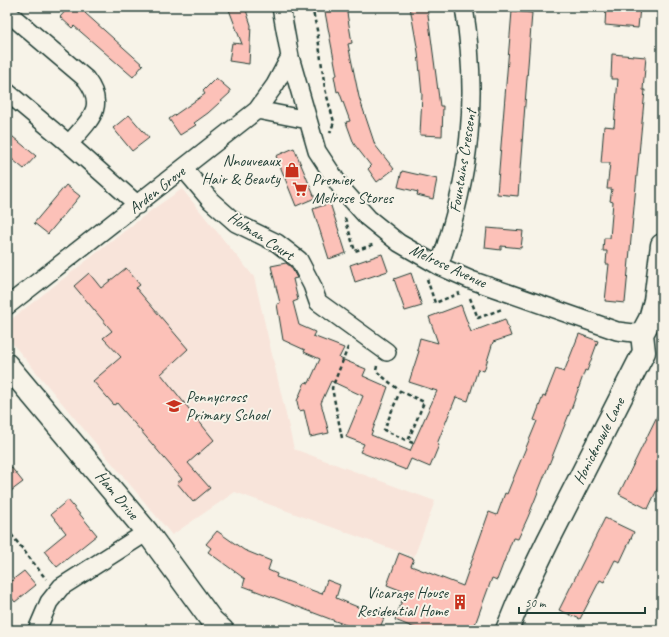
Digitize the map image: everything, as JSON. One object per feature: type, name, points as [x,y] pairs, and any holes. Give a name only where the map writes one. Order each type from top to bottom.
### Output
[{"type":"street","name":"Melrose Avenue","points":[[281,7],[290,57],[317,152],[342,189],[368,218],[399,243],[439,266],[617,332],[642,334]]},
{"type":"street","name":"Fountains Crescent","points":[[439,266],[451,232],[468,153],[472,99],[469,36],[464,7]]},
{"type":"street","points":[[7,12],[86,79],[95,91],[97,107],[88,122],[69,144]]},
{"type":"street","name":"Arden Grove","points":[[7,306],[184,169],[257,110],[275,85],[290,57]]},
{"type":"street","points":[[7,92],[138,205]]},
{"type":"street","points":[[257,110],[308,120]]},
{"type":"street","name":"Holman Court","points":[[184,169],[211,201],[236,223],[277,243],[299,260],[312,285],[318,302],[387,352]]},
{"type":"street","name":"Honicknowle Lane","points":[[507,630],[545,548],[644,352],[642,334],[650,319],[655,301],[662,245]]},
{"type":"street","name":"Ham Drive","points":[[7,365],[147,532],[212,621],[222,630]]},
{"type":"street","points":[[37,630],[49,602],[61,587],[147,532]]},
{"type":"path","points":[[312,7],[317,30],[325,90],[334,122],[326,142],[317,152]]},
{"type":"path","points":[[469,297],[478,318],[527,299]]},
{"type":"path","points":[[342,438],[332,388],[355,329]]},
{"type":"path","points":[[387,352],[377,366],[376,371],[400,391],[424,402],[408,441]]},
{"type":"path","points":[[400,391],[384,430],[413,443]]},
{"type":"path","points":[[7,529],[57,592]]},
{"type":"shaded area","name":"Pennycross Primary School","points":[[182,189],[254,277],[294,449],[435,501],[414,557],[235,492],[172,535],[7,337],[9,321],[153,209]]},
{"type":"building","points":[[69,7],[92,7],[85,13],[143,65],[133,77],[74,26],[72,28],[60,17]]},
{"type":"building","points":[[228,7],[245,7],[251,25],[249,64],[229,61],[232,43],[242,44]]},
{"type":"building","points":[[324,7],[346,7],[352,43],[348,44],[359,97],[375,145],[394,169],[377,182],[368,169],[371,166],[354,144],[346,122],[350,121],[339,91],[337,92],[334,76],[337,75]]},
{"type":"building","points":[[410,7],[427,7],[440,106],[443,106],[442,136],[420,135],[422,95],[418,52]]},
{"type":"building","points":[[606,7],[640,7],[638,28],[605,25]]},
{"type":"building","points":[[512,11],[532,13],[518,196],[497,194]]},
{"type":"building","points":[[612,54],[646,57],[643,90],[645,90],[625,303],[605,301],[609,264],[606,264],[607,251],[603,251],[604,238],[610,238],[613,202],[610,201],[612,189],[607,189],[610,163],[601,163],[604,126],[614,127],[618,79],[611,79]]},
{"type":"building","points":[[216,78],[230,90],[230,93],[208,113],[194,123],[196,125],[180,135],[169,119],[205,94],[203,91]]},
{"type":"building","points":[[129,115],[149,138],[132,151],[113,128]]},
{"type":"building","points":[[7,132],[36,156],[24,169],[7,155]]},
{"type":"building","points":[[294,148],[315,198],[296,206],[276,156]]},
{"type":"building","points":[[402,171],[437,179],[433,199],[417,195],[418,192],[398,187]]},
{"type":"building","points":[[66,185],[80,196],[48,234],[34,223]]},
{"type":"building","points":[[330,203],[346,253],[329,259],[313,209]]},
{"type":"building","points":[[487,228],[523,231],[521,248],[501,246],[501,250],[485,248]]},
{"type":"building","points":[[382,254],[388,271],[355,282],[350,265]]},
{"type":"building","points":[[286,263],[291,267],[297,278],[293,279],[298,300],[293,302],[299,325],[315,332],[313,336],[344,348],[339,358],[366,369],[363,376],[388,387],[371,435],[410,451],[437,391],[409,382],[419,351],[417,350],[420,338],[438,343],[429,317],[461,305],[471,332],[505,319],[511,336],[493,342],[484,371],[478,369],[468,401],[456,397],[437,444],[439,445],[430,467],[411,459],[406,470],[360,452],[364,444],[346,437],[363,396],[331,381],[321,403],[329,433],[310,437],[304,410],[299,411],[297,401],[305,382],[309,383],[320,359],[283,340],[277,304],[280,303],[271,266]]},
{"type":"building","points":[[126,268],[140,285],[136,288],[188,349],[161,374],[214,440],[188,463],[210,488],[193,502],[177,483],[182,479],[117,403],[114,405],[93,381],[121,357],[103,338],[112,331],[74,286],[89,273],[101,288]]},
{"type":"building","points":[[411,273],[422,306],[405,311],[394,279]]},
{"type":"building","points":[[579,334],[598,341],[587,371],[585,370],[572,407],[528,517],[518,539],[513,538],[497,580],[492,578],[473,630],[420,630],[395,620],[405,592],[387,585],[399,553],[414,559],[411,566],[463,586],[489,512],[497,515],[505,493],[507,494],[537,421],[534,420],[543,396],[545,397],[556,369],[564,372]]},
{"type":"building","points":[[662,406],[662,479],[648,509],[619,494]]},
{"type":"building","points":[[7,462],[23,482],[7,494]]},
{"type":"building","points":[[68,500],[97,535],[57,567],[44,551],[66,533],[51,514]]},
{"type":"building","points":[[605,518],[634,532],[620,562],[615,560],[604,582],[600,580],[580,619],[559,610]]},
{"type":"building","points":[[217,531],[244,550],[271,561],[268,570],[277,574],[276,577],[322,594],[327,580],[340,585],[336,598],[384,618],[379,630],[359,630],[243,586],[245,579],[208,552],[211,548],[206,544]]},
{"type":"building","points":[[24,571],[36,585],[15,602],[7,592],[7,584]]},
{"type":"place","name":"Nnouveaux Hair & Beauty","points":[[292,170]]},
{"type":"place","name":"Premier Melrose Stores","points":[[300,189]]},
{"type":"place","name":"Pennycross Primary School","points":[[174,406]]},
{"type":"place","name":"Vicarage House Residential Home","points":[[460,602]]}]
